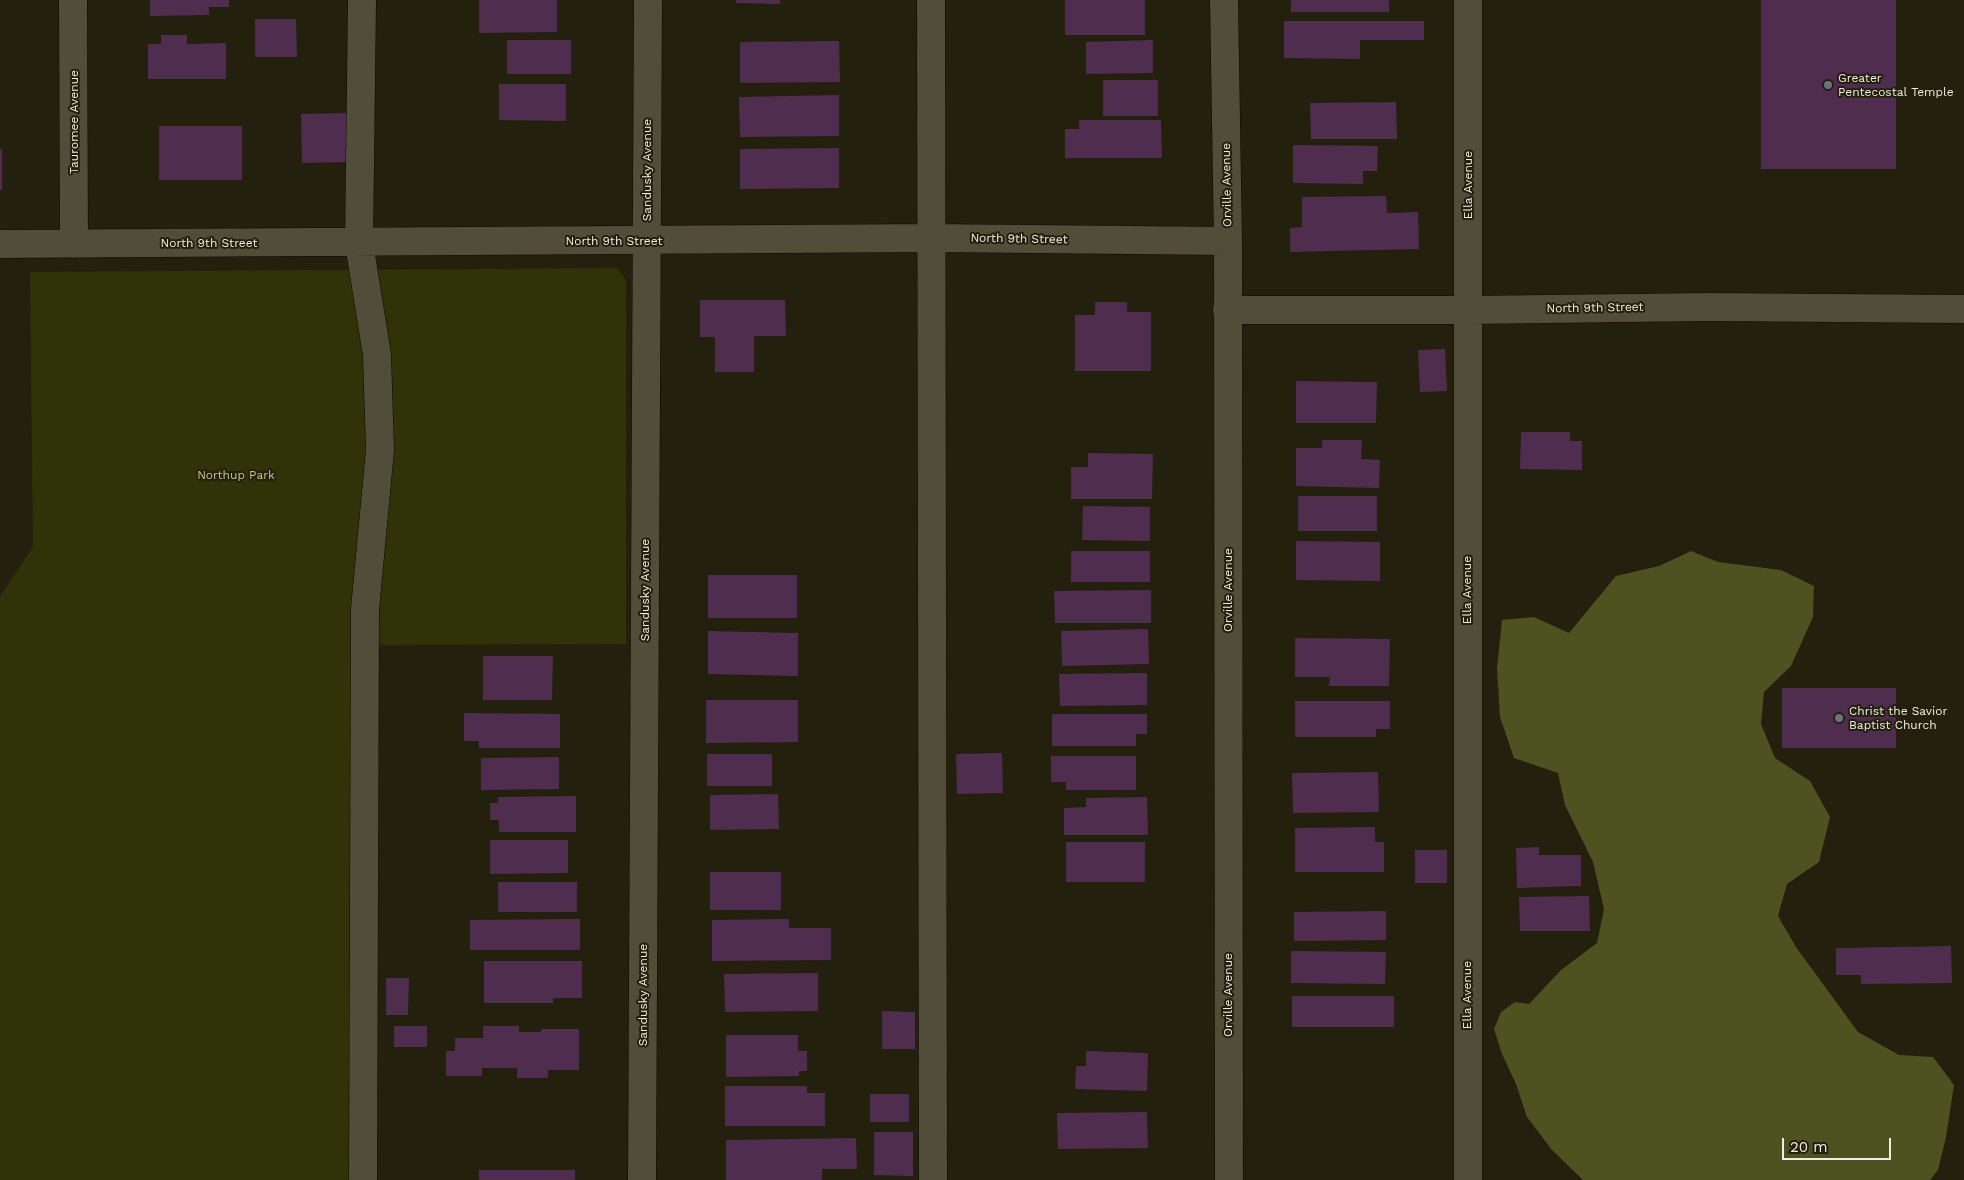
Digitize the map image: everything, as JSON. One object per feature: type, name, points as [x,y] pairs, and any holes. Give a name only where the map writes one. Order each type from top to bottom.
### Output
[{"type":"street","name":"Tauromee Avenue","points":[[73,0],[74,244]]},
{"type":"street","points":[[362,0],[359,243],[377,355],[380,450],[365,609],[363,1180]]},
{"type":"street","name":"Sandusky Avenue","points":[[642,1180],[648,0]]},
{"type":"street","points":[[931,0],[932,1180]]},
{"type":"street","name":"Orville Avenue","points":[[1224,0],[1228,241],[1229,1180]]},
{"type":"street","name":"Ella Avenue","points":[[1468,0],[1468,1180]]},
{"type":"street","name":"North 9th Street","points":[[0,244],[931,238],[1228,241]]},
{"type":"street","name":"North 9th Street","points":[[1227,310],[1708,307],[1964,309]]},
{"type":"green space","name":"Northup Park","points":[[617,268],[626,280],[626,644],[351,645],[349,1180],[0,1180],[0,596],[33,547],[30,272]]},
{"type":"green space","points":[[1691,551],[1718,562],[1781,570],[1814,586],[1813,617],[1791,666],[1764,692],[1761,724],[1775,758],[1810,781],[1830,817],[1819,862],[1787,884],[1778,916],[1796,947],[1858,1032],[1899,1055],[1933,1057],[1954,1085],[1946,1137],[1938,1170],[1930,1180],[1583,1180],[1552,1150],[1527,1117],[1516,1084],[1502,1054],[1494,1029],[1501,1012],[1515,1002],[1529,1004],[1561,970],[1597,943],[1604,909],[1593,862],[1565,805],[1558,773],[1514,758],[1500,717],[1497,668],[1502,620],[1534,617],[1569,633],[1616,576],[1659,566]]},
{"type":"building","points":[[150,0],[229,0],[229,7],[209,7],[209,15],[150,16]]},
{"type":"building","points":[[479,0],[557,0],[557,32],[479,33]]},
{"type":"building","points":[[736,0],[780,0],[780,4],[736,3]]},
{"type":"building","points":[[1065,0],[1145,0],[1145,35],[1065,35]]},
{"type":"building","points":[[1291,0],[1389,0],[1389,12],[1291,12]]},
{"type":"building","name":"Greater Pentecostal Temple","points":[[1761,0],[1896,0],[1896,169],[1761,169]]},
{"type":"building","points":[[255,19],[296,19],[297,57],[255,57]]},
{"type":"building","points":[[1284,21],[1424,21],[1424,40],[1360,40],[1360,59],[1284,58]]},
{"type":"building","points":[[161,35],[187,35],[187,44],[226,43],[226,79],[148,79],[148,44],[161,44]]},
{"type":"building","points":[[507,40],[571,40],[571,74],[507,74]]},
{"type":"building","points":[[1153,40],[1153,73],[1086,74],[1086,42]]},
{"type":"building","points":[[839,41],[840,82],[740,83],[740,42]]},
{"type":"building","points":[[1103,80],[1158,80],[1158,116],[1103,116]]},
{"type":"building","points":[[499,84],[566,84],[566,121],[499,120]]},
{"type":"building","points":[[839,95],[839,136],[740,137],[739,97]]},
{"type":"building","points":[[1396,102],[1397,139],[1311,139],[1310,103]]},
{"type":"building","points":[[349,113],[350,162],[302,163],[301,114]]},
{"type":"building","points":[[1079,120],[1161,120],[1162,158],[1065,158],[1065,129],[1079,129]]},
{"type":"building","points":[[159,126],[242,126],[242,180],[159,180]]},
{"type":"building","points":[[1293,145],[1378,146],[1377,171],[1363,171],[1363,184],[1293,183]]},
{"type":"building","points":[[839,148],[839,188],[740,189],[740,149]]},
{"type":"building","points":[[0,149],[2,149],[2,190],[0,190]]},
{"type":"building","points":[[1386,196],[1387,213],[1418,212],[1419,249],[1290,252],[1290,228],[1302,227],[1302,197]]},
{"type":"building","points":[[700,300],[785,300],[786,336],[754,336],[754,372],[715,372],[715,337],[700,337]]},
{"type":"building","points":[[1095,302],[1127,302],[1127,312],[1151,312],[1151,371],[1075,371],[1075,315],[1095,315]]},
{"type":"building","points":[[1445,349],[1447,391],[1420,392],[1418,350]]},
{"type":"building","points":[[1296,381],[1377,382],[1376,423],[1296,423]]},
{"type":"building","points":[[1521,432],[1570,432],[1570,441],[1582,441],[1582,470],[1520,469]]},
{"type":"building","points":[[1322,440],[1362,440],[1361,459],[1380,460],[1379,488],[1296,486],[1296,448],[1322,448]]},
{"type":"building","points":[[1088,453],[1153,454],[1152,499],[1071,499],[1071,467],[1088,467]]},
{"type":"building","points":[[1298,496],[1377,496],[1377,531],[1298,531]]},
{"type":"building","points":[[1083,506],[1150,507],[1150,541],[1082,540]]},
{"type":"building","points":[[1296,541],[1380,542],[1380,581],[1296,580]]},
{"type":"building","points":[[1071,551],[1150,551],[1150,582],[1071,582]]},
{"type":"building","points":[[708,575],[797,575],[797,618],[708,618]]},
{"type":"building","points":[[1151,590],[1151,623],[1055,623],[1054,591]]},
{"type":"building","points":[[1148,629],[1149,664],[1062,666],[1061,631]]},
{"type":"building","points":[[708,631],[798,633],[798,676],[708,674]]},
{"type":"building","points":[[1295,638],[1390,639],[1389,686],[1329,686],[1330,677],[1295,677]]},
{"type":"building","points":[[483,656],[553,656],[552,700],[483,700]]},
{"type":"building","points":[[1147,673],[1147,705],[1060,706],[1059,674]]},
{"type":"building","name":"Christ the Savior Baptist Church","points":[[1782,688],[1896,688],[1896,748],[1782,748]]},
{"type":"building","points":[[706,700],[798,700],[798,742],[706,743]]},
{"type":"building","points":[[1295,701],[1390,701],[1390,729],[1376,729],[1376,737],[1295,737]]},
{"type":"building","points":[[464,713],[560,714],[560,748],[479,748],[479,741],[464,741]]},
{"type":"building","points":[[1052,714],[1147,714],[1147,734],[1136,734],[1136,746],[1052,746]]},
{"type":"building","points":[[1002,753],[1003,793],[957,794],[956,754]]},
{"type":"building","points":[[707,754],[772,754],[772,786],[707,786]]},
{"type":"building","points":[[1051,756],[1136,756],[1136,790],[1066,790],[1066,782],[1051,782]]},
{"type":"building","points":[[559,757],[559,789],[481,790],[481,758]]},
{"type":"building","points":[[1378,772],[1379,812],[1293,813],[1292,773]]},
{"type":"building","points":[[778,794],[779,829],[710,830],[710,795]]},
{"type":"building","points":[[576,796],[576,832],[499,832],[499,820],[490,820],[490,803],[498,803],[498,797]]},
{"type":"building","points":[[1147,797],[1148,835],[1064,835],[1064,808],[1086,807],[1086,798]]},
{"type":"building","points":[[1375,827],[1375,842],[1384,842],[1384,872],[1295,872],[1295,828]]},
{"type":"building","points":[[490,840],[568,840],[568,873],[490,874]]},
{"type":"building","points":[[1066,842],[1145,842],[1145,882],[1066,882]]},
{"type":"building","points":[[1539,847],[1539,855],[1581,855],[1581,886],[1517,888],[1516,848]]},
{"type":"building","points":[[1415,850],[1447,850],[1447,883],[1415,883]]},
{"type":"building","points":[[710,872],[781,872],[781,910],[710,910]]},
{"type":"building","points":[[498,882],[577,882],[577,912],[498,912]]},
{"type":"building","points":[[1589,896],[1590,931],[1520,931],[1519,897]]},
{"type":"building","points":[[1386,911],[1386,940],[1294,941],[1294,912]]},
{"type":"building","points":[[580,919],[580,950],[470,950],[470,920]]},
{"type":"building","points":[[789,919],[789,928],[831,928],[831,960],[712,961],[712,920]]},
{"type":"building","points":[[1951,946],[1952,983],[1861,984],[1861,975],[1836,975],[1836,948]]},
{"type":"building","points":[[1291,951],[1386,952],[1385,984],[1291,983]]},
{"type":"building","points":[[484,961],[582,961],[582,998],[553,998],[553,1003],[484,1003]]},
{"type":"building","points":[[818,973],[818,1011],[725,1012],[724,974]]},
{"type":"building","points":[[386,978],[409,978],[408,1015],[386,1015]]},
{"type":"building","points":[[1292,996],[1394,996],[1394,1027],[1292,1027]]},
{"type":"building","points":[[882,1011],[915,1012],[915,1049],[882,1049]]},
{"type":"building","points":[[394,1026],[427,1026],[427,1047],[394,1047]]},
{"type":"building","points":[[483,1026],[519,1026],[519,1032],[541,1032],[541,1029],[579,1029],[579,1070],[548,1070],[548,1078],[517,1078],[517,1068],[482,1068],[482,1076],[446,1076],[446,1051],[455,1051],[455,1038],[483,1038]]},
{"type":"building","points":[[726,1035],[798,1035],[798,1051],[807,1051],[807,1071],[799,1071],[799,1076],[726,1077]]},
{"type":"building","points":[[1086,1051],[1148,1053],[1147,1091],[1075,1089],[1076,1066],[1086,1066]]},
{"type":"building","points":[[725,1086],[807,1086],[807,1093],[825,1093],[825,1126],[725,1126]]},
{"type":"building","points":[[870,1094],[909,1094],[909,1122],[870,1122]]},
{"type":"building","points":[[1147,1112],[1148,1148],[1058,1149],[1057,1113]]},
{"type":"building","points":[[874,1132],[913,1132],[913,1176],[874,1175]]},
{"type":"building","points":[[856,1138],[857,1169],[822,1169],[822,1180],[726,1180],[726,1140]]},
{"type":"building","points":[[479,1170],[575,1170],[575,1180],[479,1180]]},
{"type":"place","name":"Greater Pentecostal Temple","points":[[1828,85]]},
{"type":"place","name":"Christ the Savior Baptist Church","points":[[1839,718]]}]
